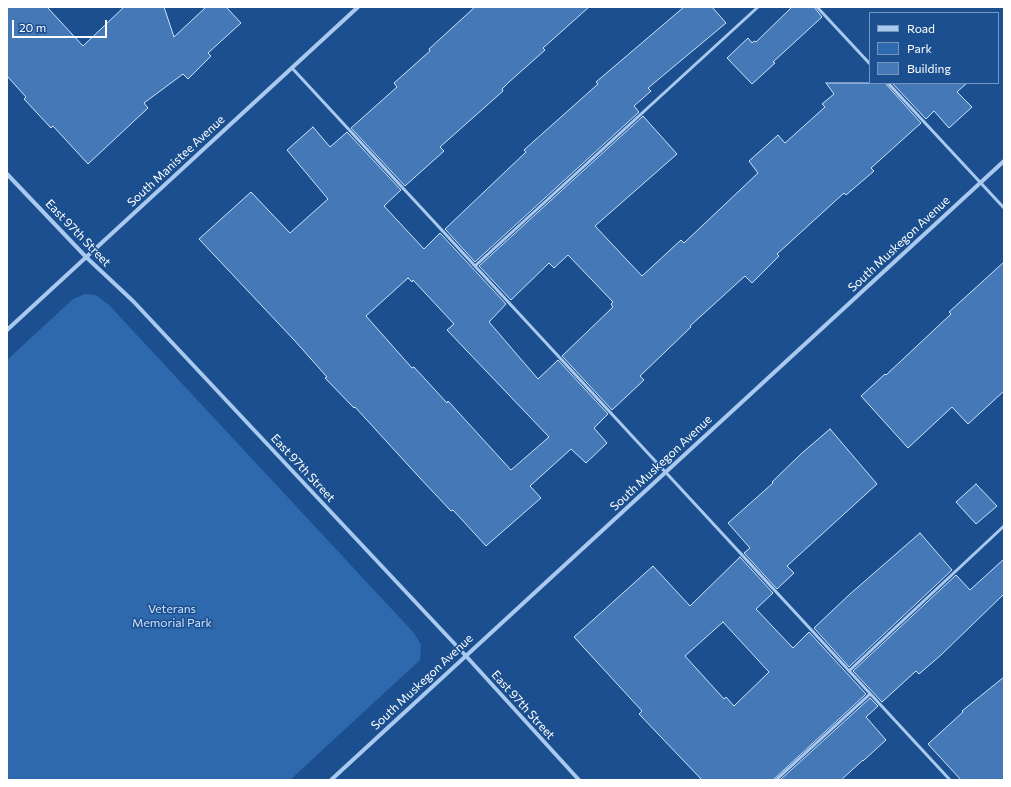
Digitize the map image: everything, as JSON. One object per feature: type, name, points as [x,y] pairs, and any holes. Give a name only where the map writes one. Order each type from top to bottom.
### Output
[{"type":"street","name":"South Manistee Avenue","points":[[7,330],[358,7]]},
{"type":"street","name":"South Muskegon Avenue","points":[[331,780],[1004,161]]},
{"type":"street","name":"East 97th Street","points":[[7,174],[86,258],[133,301],[466,656],[579,780]]},
{"type":"lane","points":[[475,266],[758,7]]},
{"type":"lane","points":[[817,7],[869,63]]},
{"type":"lane","points":[[292,68],[950,780]]},
{"type":"lane","points":[[889,84],[1004,208]]},
{"type":"lane","points":[[848,671],[1004,526]]},
{"type":"lane","points":[[776,780],[870,694]]},
{"type":"green space","name":"Veterans Memorial Park","points":[[85,294],[96,295],[109,305],[414,633],[421,645],[420,660],[290,780],[7,780],[7,360],[73,299]]},
{"type":"building","points":[[7,7],[47,7],[83,46],[124,7],[164,7],[174,37],[206,7],[226,7],[241,23],[208,53],[211,56],[188,79],[183,74],[144,103],[148,108],[88,164],[53,126],[51,128],[24,99],[26,97],[7,76]]},
{"type":"building","points":[[475,7],[589,7],[543,48],[545,50],[509,82],[502,89],[503,91],[440,147],[444,151],[405,186],[351,128],[397,87],[394,83],[430,51],[429,49]]},
{"type":"building","points":[[684,7],[712,7],[726,23],[648,88],[651,91],[634,106],[639,112],[475,262],[445,229],[526,152],[524,150],[598,84],[596,82]]},
{"type":"building","points":[[792,7],[814,7],[822,17],[773,62],[775,63],[752,84],[727,58],[748,38],[752,43],[754,41],[756,42]]},
{"type":"building","points":[[826,83],[886,84],[921,123],[871,168],[874,171],[846,195],[844,193],[777,254],[779,256],[752,283],[745,276],[690,326],[691,327],[640,376],[644,380],[612,410],[562,356],[613,307],[611,304],[613,302],[568,255],[554,268],[549,263],[511,300],[479,266],[643,116],[677,154],[595,226],[642,276],[681,240],[684,243],[758,173],[749,161],[778,135],[785,143],[825,107],[822,104],[834,94]]},
{"type":"building","points":[[893,84],[966,84],[957,92],[972,107],[949,128],[934,111],[926,119]]},
{"type":"building","points":[[313,127],[330,147],[347,132],[401,190],[384,206],[424,249],[440,233],[506,304],[489,322],[538,379],[558,360],[608,414],[594,428],[607,443],[586,463],[571,449],[530,486],[541,498],[486,546],[453,510],[451,511],[355,407],[354,408],[325,378],[327,377],[295,341],[199,239],[251,192],[290,233],[328,199],[287,150]],"holes":[[[408,278],[412,282],[413,280],[454,324],[447,330],[549,437],[511,470],[448,401],[447,403],[414,367],[412,368],[366,316]]]},
{"type":"building","points":[[1004,262],[1004,391],[968,424],[952,407],[908,448],[861,396],[885,374],[886,375],[951,314],[949,312]]},
{"type":"building","points":[[830,429],[877,484],[787,566],[794,573],[777,589],[744,553],[750,548],[728,523],[773,483],[772,482],[802,453]]},
{"type":"building","points":[[976,484],[997,506],[976,524],[956,502]]},
{"type":"building","points":[[920,533],[952,570],[849,667],[814,628],[850,594]]},
{"type":"building","points":[[740,557],[773,593],[756,609],[793,648],[809,632],[866,694],[773,780],[702,780],[639,714],[642,711],[574,637],[653,566],[690,606]],"holes":[[[723,622],[769,672],[734,706],[726,697],[724,699],[685,656]]]},
{"type":"building","points":[[1004,559],[1004,594],[941,655],[919,674],[916,671],[882,702],[853,671],[956,575],[970,590]]},
{"type":"building","points":[[1004,677],[1004,780],[961,780],[928,744],[963,712],[962,711]]},
{"type":"building","points":[[870,698],[878,706],[866,717],[886,740],[863,761],[841,780],[780,780]]}]
